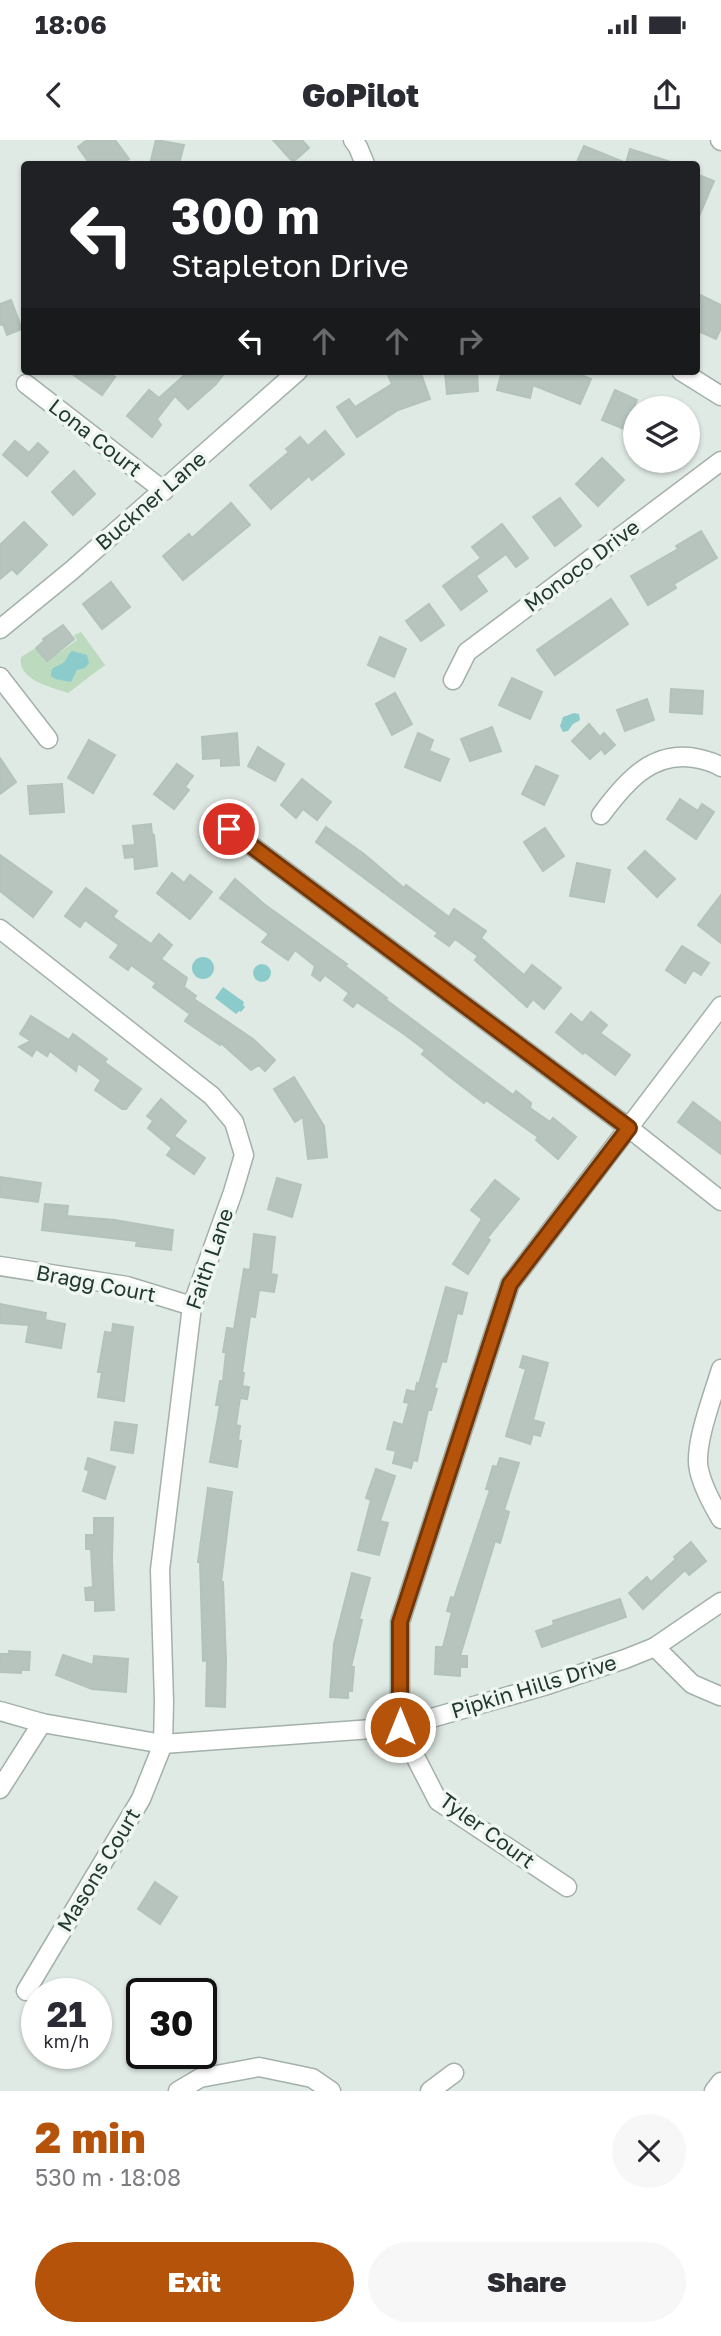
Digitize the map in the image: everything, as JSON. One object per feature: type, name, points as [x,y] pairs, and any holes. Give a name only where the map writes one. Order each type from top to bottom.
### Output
[{"type":"street","points":[[352,140],[358,146],[364,161]]},
{"type":"street","name":"Buckner Lane","points":[[0,629],[164,491],[294,375]]},
{"type":"street","points":[[687,375],[721,396]]},
{"type":"street","name":"Lona Court","points":[[26,384],[164,491]]},
{"type":"street","name":"Monoco Drive","points":[[453,680],[467,652],[721,461]]},
{"type":"street","points":[[0,677],[48,739]]},
{"type":"street","points":[[600,815],[621,787],[641,771],[660,761],[684,755],[715,762],[721,767]]},
{"type":"street","points":[[229,829],[629,1128],[721,1201]]},
{"type":"street","name":"Faith Lane","points":[[0,929],[212,1096],[234,1122],[244,1155],[192,1306],[160,1570],[163,1744]]},
{"type":"street","points":[[400,1727],[400,1622],[510,1284],[721,1006]]},
{"type":"street","name":"Bragg Court","points":[[0,1266],[127,1286],[192,1306]]},
{"type":"street","points":[[721,1369],[701,1435],[698,1467],[709,1498],[721,1520]]},
{"type":"street","name":"Pipkin Hills Drive","points":[[0,1711],[42,1723],[163,1744],[400,1727],[544,1686],[655,1647],[721,1602]]},
{"type":"street","points":[[655,1647],[692,1684],[720,1696]]},
{"type":"street","points":[[0,1789],[42,1723]]},
{"type":"street","name":"Tyler Court","points":[[400,1727],[438,1801],[567,1887]]},
{"type":"street","name":"Masons Court","points":[[34,1978],[141,1799],[163,1744]]},
{"type":"street","points":[[177,2091],[200,2078],[258,2067],[312,2078],[331,2091]]},
{"type":"street","points":[[430,2091],[454,2073]]},
{"type":"street","points":[[715,2091],[721,2082]]},
{"type":"green space","points":[[81,632],[105,665],[68,693],[37,681],[24,671],[21,657],[39,646],[49,660],[77,640],[74,635]]},
{"type":"water","points":[[72,651],[87,655],[89,663],[85,668],[77,670],[71,682],[55,679],[51,676],[52,670],[64,662]]},
{"type":"water","points":[[579,714],[580,720],[563,732],[560,726],[563,717]]},
{"type":"water","points":[[203,957],[211,960],[214,968],[211,976],[203,979],[195,976],[192,968],[195,960]]},
{"type":"water","points":[[262,964],[268,967],[271,973],[268,979],[262,982],[256,979],[253,973],[256,967]]},
{"type":"water","points":[[223,987],[244,1002],[245,1007],[241,1012],[236,1014],[215,998]]},
{"type":"building","points":[[87,140],[115,140],[129,159],[88,161],[78,147]]},
{"type":"building","points":[[156,140],[184,145],[180,161],[151,161]]},
{"type":"building","points":[[273,140],[302,140],[309,148],[292,161]]},
{"type":"building","points":[[584,146],[621,161],[577,161]]},
{"type":"building","points":[[630,149],[668,161],[627,161]]},
{"type":"building","points":[[700,176],[714,181],[700,214]]},
{"type":"building","points":[[700,295],[721,305],[721,328],[716,339],[700,332]]},
{"type":"building","points":[[11,300],[21,329],[7,335],[3,324],[0,325],[0,304]]},
{"type":"building","points":[[74,375],[115,377],[102,395]]},
{"type":"building","points":[[185,375],[223,375],[188,409],[175,396],[157,419],[161,425],[152,437],[127,416],[149,390],[159,398]]},
{"type":"building","points":[[388,375],[421,375],[430,399],[398,410],[357,437],[337,407],[349,399],[355,407],[392,384]]},
{"type":"building","points":[[445,375],[477,375],[478,391],[447,394]]},
{"type":"building","points":[[501,375],[582,375],[591,379],[580,404],[533,385],[530,398],[497,390]]},
{"type":"building","points":[[615,390],[628,396],[623,396],[623,429],[602,420]]},
{"type":"building","points":[[325,431],[344,454],[312,480],[309,476],[271,509],[250,485],[289,452],[286,449],[300,437],[308,446]]},
{"type":"building","points":[[15,441],[29,453],[38,443],[48,452],[27,476],[3,455]]},
{"type":"building","points":[[602,458],[624,480],[598,506],[576,484]]},
{"type":"building","points":[[74,471],[95,494],[73,515],[52,492]]},
{"type":"building","points":[[560,498],[581,526],[555,546],[533,517]]},
{"type":"building","points":[[231,503],[250,525],[183,580],[163,556],[189,534],[192,538]]},
{"type":"building","points":[[24,522],[47,545],[17,574],[12,569],[0,579],[0,545]]},
{"type":"building","points":[[502,524],[528,558],[516,567],[506,554],[476,576],[487,591],[461,610],[443,586],[481,558],[472,547]]},
{"type":"building","points":[[701,531],[717,558],[674,584],[676,588],[648,605],[631,576],[678,549],[676,546]]},
{"type":"building","points":[[111,582],[130,607],[102,629],[83,604]]},
{"type":"building","points":[[611,599],[628,624],[555,675],[537,650]]},
{"type":"building","points":[[429,604],[444,625],[421,641],[406,621]]},
{"type":"building","points":[[63,625],[74,639],[47,661],[36,648],[43,639]]},
{"type":"building","points":[[380,637],[406,649],[394,677],[368,665]]},
{"type":"building","points":[[512,678],[542,692],[530,719],[499,705]]},
{"type":"building","points":[[671,689],[703,691],[702,714],[670,712]]},
{"type":"building","points":[[395,693],[412,724],[392,735],[376,704]]},
{"type":"building","points":[[647,699],[654,720],[625,731],[617,710]]},
{"type":"building","points":[[589,724],[600,737],[604,733],[615,745],[605,754],[601,749],[590,759],[572,741]]},
{"type":"building","points":[[492,727],[501,751],[470,761],[461,739]]},
{"type":"building","points":[[237,733],[239,765],[221,766],[221,758],[203,759],[202,737]]},
{"type":"building","points":[[418,733],[433,740],[429,751],[449,759],[440,781],[405,767]]},
{"type":"building","points":[[89,740],[115,755],[93,793],[68,778]]},
{"type":"building","points":[[258,747],[284,764],[275,781],[248,766]]},
{"type":"building","points":[[0,758],[16,782],[0,794]]},
{"type":"building","points":[[177,764],[193,776],[185,787],[189,790],[174,809],[154,794]]},
{"type":"building","points":[[536,766],[558,776],[544,805],[522,794]]},
{"type":"building","points":[[302,779],[331,802],[317,820],[303,809],[296,818],[281,805]]},
{"type":"building","points":[[62,784],[64,812],[30,814],[28,786]]},
{"type":"building","points":[[680,799],[698,811],[702,804],[714,812],[696,839],[667,819]]},
{"type":"building","points":[[151,824],[157,866],[135,869],[134,857],[125,858],[123,846],[135,845],[133,826]]},
{"type":"building","points":[[326,827],[364,854],[404,888],[406,885],[449,917],[454,909],[486,931],[481,938],[524,975],[532,965],[561,988],[544,1009],[533,999],[527,1007],[475,960],[478,956],[455,939],[449,946],[435,936],[438,933],[316,842]]},
{"type":"building","points":[[545,828],[564,856],[543,871],[524,842]]},
{"type":"building","points":[[645,851],[675,879],[657,897],[628,868]]},
{"type":"building","points":[[0,855],[52,892],[33,917],[0,891]]},
{"type":"building","points":[[577,863],[610,870],[604,902],[570,896]]},
{"type":"building","points":[[172,873],[184,883],[190,875],[212,892],[190,919],[157,893]]},
{"type":"building","points":[[235,879],[264,904],[347,964],[345,966],[387,998],[385,999],[513,1095],[516,1091],[531,1103],[530,1108],[550,1122],[553,1118],[576,1137],[558,1159],[536,1140],[538,1137],[486,1100],[484,1103],[450,1077],[422,1054],[425,1050],[404,1034],[357,1002],[353,1007],[344,1000],[349,993],[325,975],[320,981],[312,975],[315,966],[295,950],[288,960],[262,942],[269,934],[220,898]]},
{"type":"building","points":[[86,888],[117,911],[113,917],[151,944],[159,934],[172,945],[161,959],[187,978],[184,987],[196,996],[194,999],[253,1039],[275,1060],[265,1071],[259,1065],[251,1070],[221,1043],[220,1045],[185,1021],[190,1014],[153,987],[156,983],[131,965],[128,970],[110,957],[119,945],[85,920],[80,927],[65,916]]},
{"type":"building","points":[[721,895],[721,943],[698,925]]},
{"type":"building","points":[[682,946],[709,963],[701,975],[693,970],[685,983],[666,970]]},
{"type":"building","points":[[591,1012],[607,1025],[600,1033],[630,1055],[615,1075],[556,1032],[571,1014],[582,1023]]},
{"type":"building","points":[[31,1016],[69,1040],[73,1034],[107,1059],[104,1062],[141,1089],[126,1109],[95,1090],[101,1080],[78,1063],[76,1071],[50,1051],[47,1056],[36,1049],[32,1056],[19,1047],[31,1041],[20,1034]]},
{"type":"building","points":[[294,1077],[324,1126],[327,1157],[308,1159],[303,1117],[295,1122],[274,1089]]},
{"type":"building","points":[[161,1099],[186,1121],[174,1136],[205,1158],[194,1174],[167,1155],[172,1148],[148,1128],[155,1122],[147,1116]]},
{"type":"building","points":[[693,1102],[721,1123],[721,1154],[678,1122]]},
{"type":"building","points":[[0,1177],[41,1183],[38,1202],[0,1197]]},
{"type":"building","points":[[277,1178],[301,1185],[292,1217],[268,1209]]},
{"type":"building","points":[[495,1180],[519,1199],[487,1238],[490,1240],[468,1274],[453,1264],[482,1219],[471,1210]]},
{"type":"building","points":[[45,1204],[68,1206],[67,1216],[115,1220],[173,1230],[171,1250],[136,1246],[137,1241],[42,1230]]},
{"type":"building","points":[[254,1234],[275,1237],[271,1274],[277,1275],[274,1292],[259,1290],[255,1317],[250,1316],[242,1373],[242,1386],[249,1387],[247,1399],[240,1398],[236,1425],[240,1426],[238,1440],[241,1441],[237,1467],[210,1462],[220,1405],[216,1405],[220,1381],[223,1381],[226,1352],[223,1352],[227,1328],[234,1329],[244,1269],[250,1270]]},
{"type":"building","points":[[446,1287],[467,1293],[462,1314],[457,1313],[446,1362],[442,1361],[417,1461],[413,1460],[411,1468],[393,1463],[396,1451],[387,1449],[394,1422],[403,1425],[409,1403],[404,1402],[407,1390],[415,1392],[417,1383],[419,1384]]},
{"type":"building","points":[[0,1304],[46,1313],[45,1320],[65,1324],[61,1348],[26,1342],[29,1325],[0,1323]]},
{"type":"building","points":[[113,1324],[133,1327],[124,1401],[98,1397],[102,1372],[98,1372],[105,1332],[112,1333]]},
{"type":"building","points":[[523,1356],[548,1363],[533,1420],[544,1423],[540,1436],[533,1434],[530,1444],[506,1436],[526,1369],[520,1367]]},
{"type":"building","points":[[115,1422],[137,1425],[133,1453],[111,1450]]},
{"type":"building","points":[[88,1458],[115,1467],[105,1499],[83,1491],[89,1471],[85,1469]]},
{"type":"building","points":[[500,1458],[519,1463],[504,1510],[509,1512],[500,1543],[495,1541],[460,1656],[467,1656],[467,1667],[460,1667],[460,1676],[435,1674],[436,1647],[443,1647],[452,1612],[447,1611],[451,1597],[454,1598],[490,1490],[486,1489],[493,1466],[497,1467]]},
{"type":"building","points":[[376,1469],[395,1476],[380,1521],[388,1523],[379,1555],[358,1550],[371,1500],[366,1498]]},
{"type":"building","points":[[208,1488],[232,1492],[221,1582],[226,1661],[225,1707],[206,1706],[207,1660],[203,1661],[198,1562]]},
{"type":"building","points":[[94,1518],[113,1518],[114,1610],[95,1611],[95,1600],[86,1600],[85,1588],[93,1587],[91,1549],[86,1549],[86,1535],[94,1535]]},
{"type":"building","points":[[691,1542],[706,1561],[689,1575],[685,1570],[643,1609],[629,1593],[647,1577],[651,1582]]},
{"type":"building","points":[[352,1573],[370,1578],[359,1619],[362,1620],[351,1667],[354,1667],[352,1691],[348,1691],[348,1698],[330,1697],[334,1644]]},
{"type":"building","points":[[620,1599],[626,1617],[542,1647],[536,1631],[554,1625],[553,1621]]},
{"type":"building","points":[[9,1651],[30,1652],[29,1670],[21,1670],[21,1673],[0,1672],[0,1654],[9,1654]]},
{"type":"building","points":[[63,1655],[93,1665],[94,1656],[128,1659],[126,1692],[92,1689],[56,1675]]},
{"type":"building","points":[[155,1882],[177,1897],[160,1924],[138,1909]]},
{"type":"route","points":[[229,829],[629,1128],[510,1284],[400,1622],[400,1727]]}]
